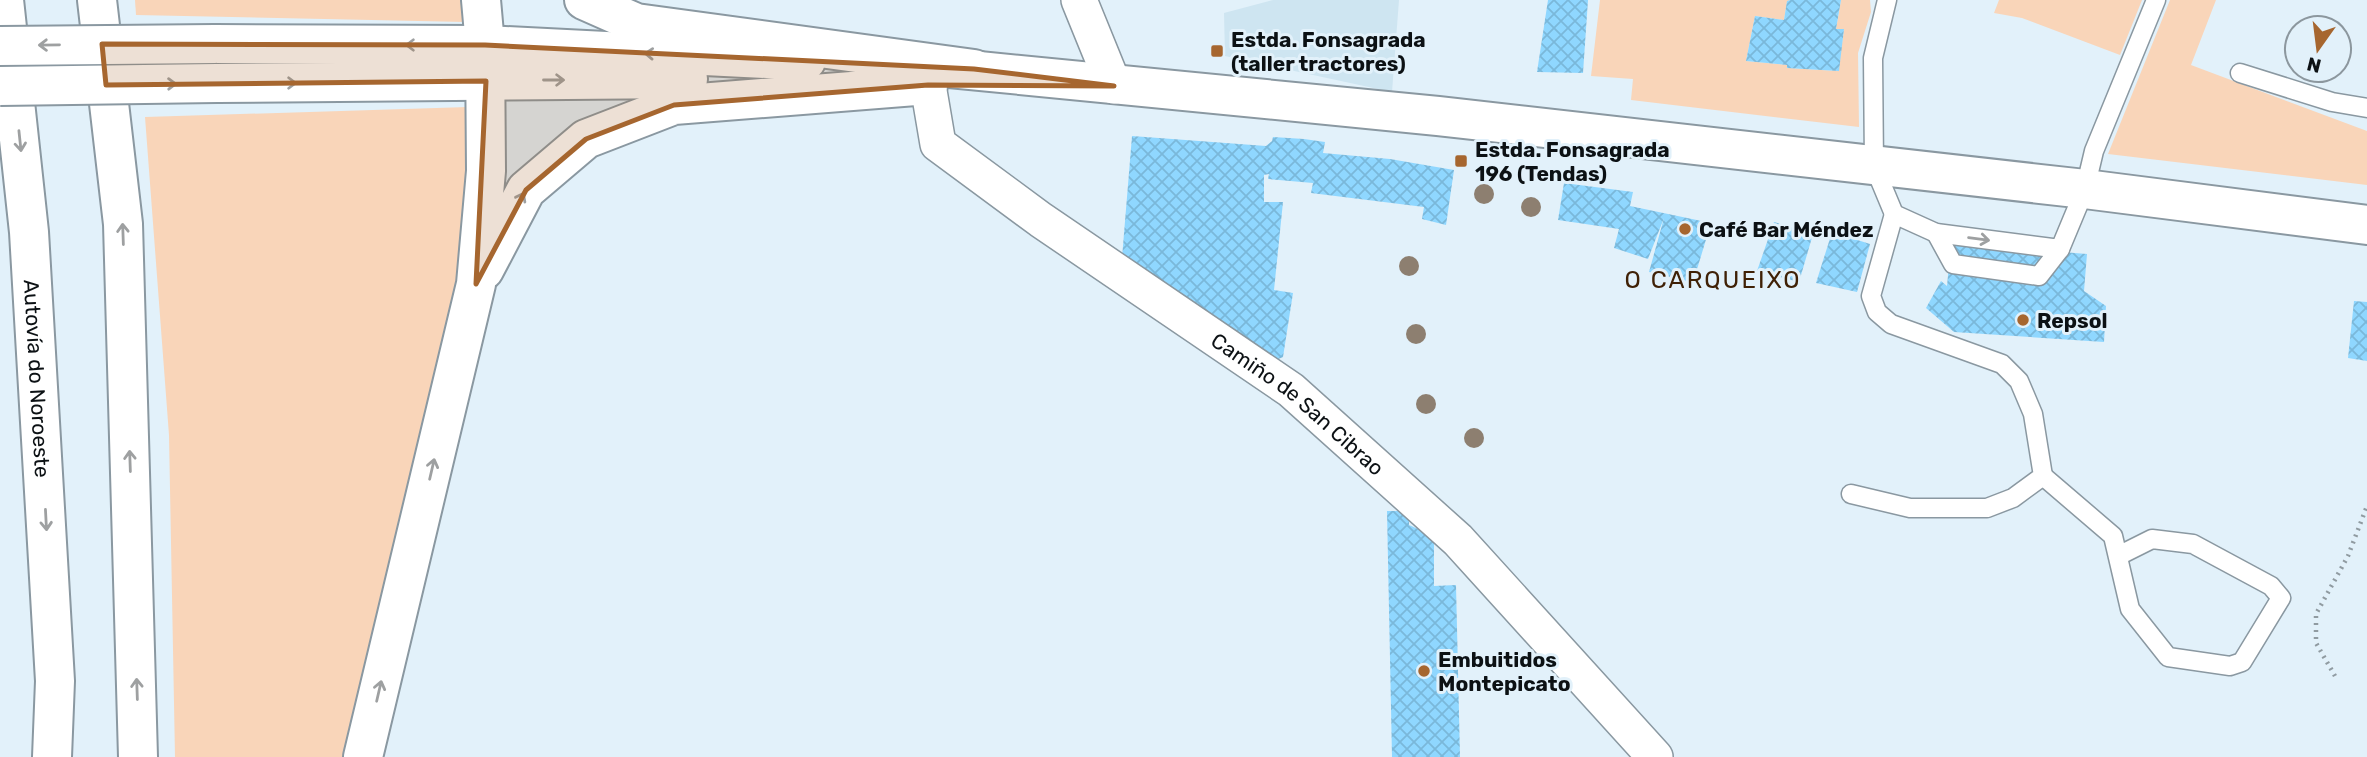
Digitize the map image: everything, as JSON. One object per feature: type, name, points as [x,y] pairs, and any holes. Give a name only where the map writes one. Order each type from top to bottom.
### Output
[{"type":"main road","name":"Autovía do Noroeste","points":[[4,0],[30,232],[55,681],[52,757]]},
{"type":"main road","points":[[97,0],[122,224],[138,757]]},
{"type":"main road","points":[[363,757],[476,284],[486,172],[485,63],[481,0]]},
{"type":"main road","points":[[584,0],[636,23],[974,69],[1114,86],[1438,116],[2085,189],[2367,225]]},
{"type":"main road","points":[[0,46],[215,44],[758,79],[928,85],[1114,86]]},
{"type":"main road","points":[[0,86],[218,83],[485,63],[974,69]]},
{"type":"main road","points":[[476,284],[526,190],[586,139],[674,105],[928,85]]},
{"type":"street","points":[[1079,0],[1114,86]]},
{"type":"street","name":"Camiño de San Cibrao","points":[[928,85],[938,144],[1041,220],[1292,390],[1458,540],[1655,757]]},
{"type":"lane","points":[[1886,0],[1873,58],[1874,166],[1894,214],[1871,296],[1877,312],[1891,324],[2001,364],[2019,381],[2033,414],[2043,476],[2113,536],[2130,609],[2168,657],[2230,666],[2242,662],[2281,598],[2271,586],[2193,544],[2152,540],[2118,556]]},
{"type":"lane","points":[[1936,233],[1953,264],[2039,276],[2060,249],[2085,189],[2094,151],[2156,0]]},
{"type":"lane","points":[[2240,73],[2332,102],[2367,108]]},
{"type":"lane","points":[[1894,214],[1936,233],[2060,249]]},
{"type":"lane","points":[[1851,494],[1910,508],[1987,508],[2013,498],[2043,476]]},
{"type":"path","points":[[2335,676],[2316,643],[2316,614],[2348,556],[2367,506]]},
{"type":"highlighted area","points":[[102,44],[485,45],[974,69],[1114,86],[928,85],[674,105],[586,139],[526,190],[476,284],[486,81],[106,85]]},
{"type":"shaded area","points":[[135,0],[462,0],[465,22],[136,15]]},
{"type":"shaded area","points":[[1273,0],[1399,0],[1392,92],[1225,56],[1224,13]]},
{"type":"shaded area","points":[[1600,0],[1790,0],[1787,2],[1784,20],[1755,16],[1746,61],[1787,65],[1788,68],[1838,71],[1844,30],[1836,29],[1841,0],[1870,0],[1871,12],[1858,53],[1859,127],[1631,100],[1633,79],[1591,76]]},
{"type":"shaded area","points":[[1999,0],[2142,0],[2120,55],[2022,18],[1994,13]]},
{"type":"shaded area","points":[[2170,0],[2216,0],[2191,65],[2367,131],[2367,185],[2108,154]]},
{"type":"shaded area","points":[[468,107],[470,208],[459,281],[344,757],[175,757],[169,435],[145,117]]},
{"type":"building","points":[[1548,0],[1588,0],[1583,73],[1537,72]]},
{"type":"building","points":[[1841,0],[1836,29],[1844,29],[1839,71],[1787,68],[1787,65],[1746,61],[1755,16],[1784,20],[1787,1]]},
{"type":"building","points":[[1132,136],[1266,146],[1273,137],[1304,139],[1325,142],[1323,153],[1390,159],[1454,170],[1446,225],[1422,219],[1424,207],[1311,193],[1313,183],[1268,179],[1269,174],[1264,175],[1264,202],[1283,202],[1274,290],[1293,293],[1283,357],[1269,363],[1122,258]]},
{"type":"building","points":[[1564,183],[1633,192],[1630,206],[1711,223],[1695,276],[1687,281],[1649,272],[1664,218],[1648,259],[1614,248],[1619,229],[1558,220]]},
{"type":"building","points":[[1774,222],[1813,234],[1799,282],[1757,271]]},
{"type":"building","points":[[1832,232],[1870,244],[1857,292],[1816,283]]},
{"type":"building","points":[[1951,243],[2087,254],[2084,291],[2106,306],[2104,342],[1954,332],[1926,308],[1941,281],[1947,286]]},
{"type":"building","points":[[2354,301],[2367,302],[2367,361],[2348,358]]},
{"type":"building","name":"Embuitidos Montepicato","points":[[1387,511],[1409,511],[1409,525],[1434,536],[1434,586],[1456,585],[1460,757],[1392,757]]},
{"type":"place","name":"Estda. Fonsagrada (taller tractores)","points":[[1217,51]]},
{"type":"place","name":"Estda. Fonsagrada 196 (Tendas)","points":[[1461,161]]},
{"type":"place","name":"Café Bar Méndez","points":[[1685,229]]},
{"type":"place","name":"Repsol","points":[[2023,320]]},
{"type":"place","name":"Embuitidos Montepicato","points":[[1424,671]]},
{"type":"district","name":"O CARQUEIXO","points":[[1713,280]]}]
